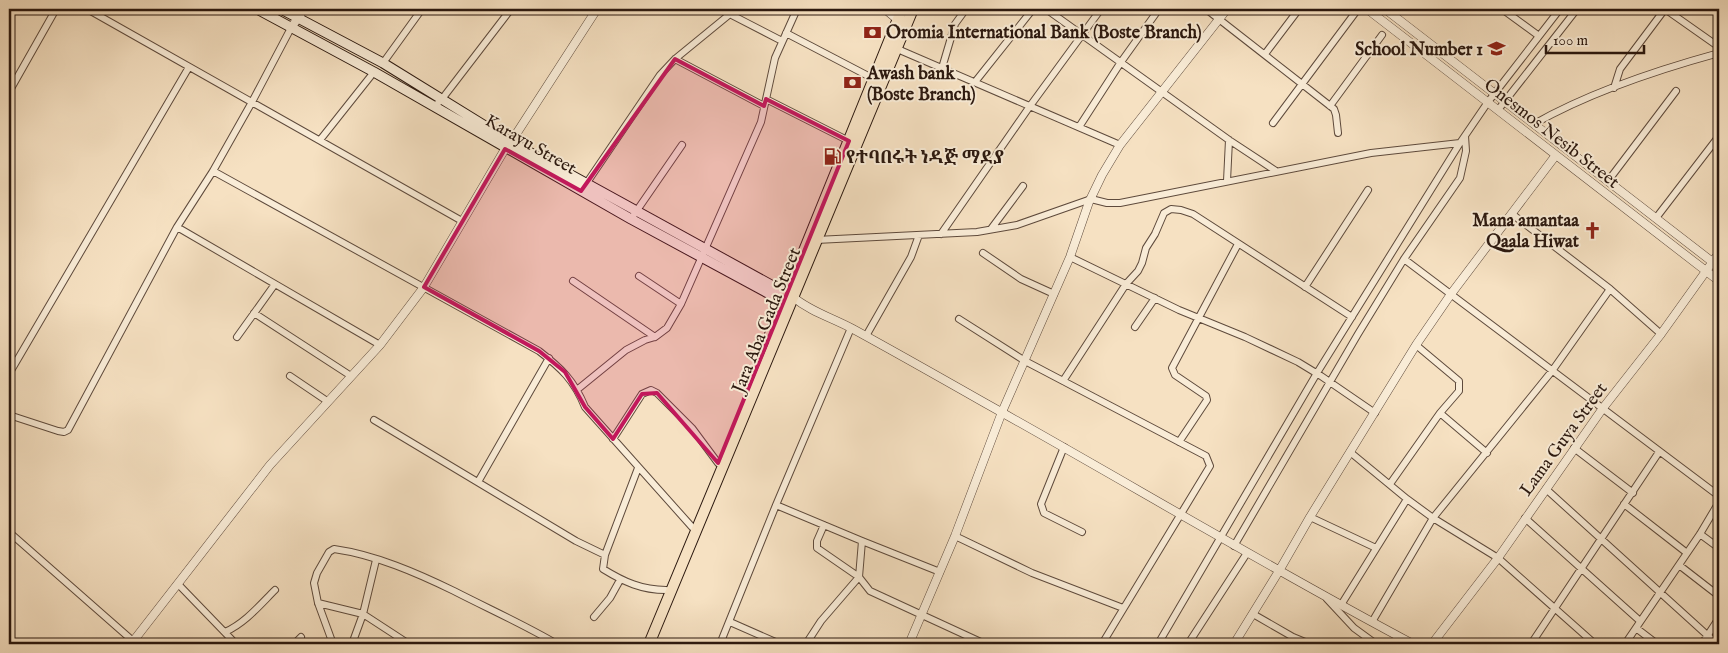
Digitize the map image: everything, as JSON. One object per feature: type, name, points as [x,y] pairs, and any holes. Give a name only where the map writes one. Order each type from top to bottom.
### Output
[{"type":"main road","name":"Karayu Street","points":[[257,9],[374,72],[434,107],[586,184],[701,257],[788,299]]},
{"type":"main road","name":"Karayu Street","points":[[281,9],[383,62],[442,98],[508,145],[634,215],[705,248],[788,299]]},
{"type":"main road","name":"Jara Aba Gada Street","points":[[649,644],[902,9]]},
{"type":"main road","name":"Jara Aba Gada Street","points":[[642,644],[913,9]]},
{"type":"street","points":[[9,92],[56,9]]},
{"type":"street","points":[[87,9],[462,221]]},
{"type":"street","points":[[9,415],[58,432],[68,430],[177,227],[213,171],[291,28],[304,9]]},
{"type":"street","points":[[383,62],[422,9]]},
{"type":"street","points":[[434,107],[512,9]]},
{"type":"street","points":[[9,532],[132,643],[270,465],[380,345],[424,287],[508,145],[598,9]]},
{"type":"street","points":[[720,9],[782,41]]},
{"type":"street","points":[[578,389],[626,350],[655,337],[666,328],[681,304],[761,122],[775,58],[797,9]]},
{"type":"street","points":[[885,9],[898,20]]},
{"type":"street","points":[[942,68],[955,24],[966,9]]},
{"type":"street","points":[[975,82],[1033,9]]},
{"type":"street","points":[[1046,9],[1229,140],[1276,171]]},
{"type":"street","points":[[941,234],[1030,106],[1101,9]]},
{"type":"street","points":[[1079,127],[1121,62],[1159,9]]},
{"type":"street","points":[[1206,9],[1334,109],[1338,133]]},
{"type":"street","points":[[909,644],[955,536],[1002,412],[1070,257],[1090,201],[1102,175],[1120,144],[1228,9]]},
{"type":"street","points":[[1265,54],[1299,9]]},
{"type":"street","points":[[1274,123],[1358,9]]},
{"type":"street","name":"Onesmos Nesib Street","points":[[1367,9],[1719,281]]},
{"type":"street","name":"Onesmos Nesib Street","points":[[1385,9],[1716,264]]},
{"type":"street","points":[[1502,9],[1539,36]]},
{"type":"street","points":[[1158,644],[1317,373],[1464,136],[1560,9]]},
{"type":"street","points":[[1498,110],[1577,9]]},
{"type":"street","points":[[1614,88],[1620,69],[1665,9],[1719,46]]},
{"type":"street","points":[[586,184],[660,75],[675,59],[730,14]]},
{"type":"street","points":[[786,33],[874,79]]},
{"type":"street","points":[[1330,106],[1382,35]]},
{"type":"street","points":[[895,48],[1120,144]]},
{"type":"street","points":[[1534,124],[1562,107],[1671,66],[1719,53]]},
{"type":"street","points":[[675,59],[849,141]]},
{"type":"street","points":[[9,374],[189,67]]},
{"type":"street","points":[[320,140],[374,72]]},
{"type":"street","points":[[1608,181],[1676,91]]},
{"type":"street","points":[[1234,546],[1404,259],[1460,178],[1466,151],[1464,136]]},
{"type":"street","points":[[1656,218],[1719,136]]},
{"type":"street","points":[[1227,181],[1229,140]]},
{"type":"street","points":[[816,240],[977,232],[1017,225],[1090,201],[1120,203],[1370,153],[1460,143]]},
{"type":"street","points":[[634,215],[682,146]]},
{"type":"street","points":[[1244,644],[1235,642],[1416,345],[1451,294],[1556,155]]},
{"type":"street","points":[[213,171],[540,350],[565,372],[578,389],[585,407],[692,527]]},
{"type":"street","points":[[991,229],[1023,186]]},
{"type":"street","points":[[1306,287],[1368,190]]},
{"type":"street","points":[[1063,381],[1126,284],[1138,271],[1146,248],[1155,234],[1164,213],[1171,208],[1193,214],[1352,317]]},
{"type":"street","points":[[1512,214],[1610,289],[1661,334]]},
{"type":"street","points":[[177,227],[380,345]]},
{"type":"street","points":[[866,336],[911,257],[919,235]]},
{"type":"street","points":[[1179,442],[1207,400],[1206,396],[1175,376],[1172,368],[1238,244]]},
{"type":"street","points":[[983,253],[1021,279],[1054,294]]},
{"type":"street","name":"Lama Guya Street","points":[[1432,644],[1498,558],[1603,408],[1661,334],[1706,271],[1716,264],[1719,253]]},
{"type":"street","points":[[1070,257],[1198,318],[1245,337],[1317,373],[1376,413]]},
{"type":"street","points":[[1404,259],[1719,496]]},
{"type":"street","points":[[639,276],[681,304]]},
{"type":"street","points":[[573,281],[655,337]]},
{"type":"street","points":[[237,336],[274,284]]},
{"type":"street","points":[[1372,622],[1433,518],[1552,371],[1610,289]]},
{"type":"street","points":[[1135,327],[1155,298]]},
{"type":"street","points":[[788,299],[866,336],[1064,447],[1221,539],[1413,644]]},
{"type":"street","points":[[254,313],[351,376]]},
{"type":"street","points":[[959,319],[1025,361],[1206,456],[1210,466],[1102,644]]},
{"type":"street","points":[[720,644],[851,328]]},
{"type":"street","points":[[1390,484],[1440,413],[1459,391],[1459,381],[1416,345]]},
{"type":"street","points":[[478,482],[549,358]]},
{"type":"street","points":[[290,376],[327,401]]},
{"type":"street","points":[[613,439],[642,394],[651,390],[657,393],[692,428],[718,463]]},
{"type":"street","points":[[1440,413],[1487,453]]},
{"type":"street","points":[[374,420],[576,541],[605,555]]},
{"type":"street","points":[[1064,447],[1041,504],[1041,509],[1082,532]]},
{"type":"street","points":[[1574,448],[1633,493]]},
{"type":"street","points":[[1350,452],[1433,518],[1498,558],[1596,644]]},
{"type":"street","points":[[1531,644],[1659,452]]},
{"type":"street","points":[[638,468],[605,555],[603,570],[620,580],[643,588],[666,590]]},
{"type":"street","points":[[1546,489],[1717,644]]},
{"type":"street","points":[[1341,605],[1407,499]]},
{"type":"street","points":[[1625,644],[1700,534],[1719,502]]},
{"type":"street","points":[[1624,504],[1687,553]]},
{"type":"street","points":[[776,505],[940,572]]},
{"type":"street","points":[[1310,517],[1376,548]]},
{"type":"street","points":[[1525,518],[1640,621]]},
{"type":"street","points":[[824,525],[817,541],[817,548],[860,577],[870,591],[985,644]]},
{"type":"street","points":[[1700,534],[1719,548]]},
{"type":"street","points":[[955,536],[1032,573],[1124,608]]},
{"type":"street","points":[[806,644],[820,621],[860,577],[862,541]]},
{"type":"street","points":[[333,644],[318,603],[314,583],[317,573],[329,552],[334,549],[376,560],[426,577],[496,610],[557,644]]},
{"type":"street","points":[[1188,644],[1246,553]]},
{"type":"street","points":[[352,644],[363,614],[376,560]]},
{"type":"street","points":[[1679,565],[1719,596]]},
{"type":"street","points":[[594,617],[610,598],[620,580]]},
{"type":"street","points":[[178,584],[236,644]]},
{"type":"street","points":[[225,632],[250,616],[275,590]]},
{"type":"street","points":[[1325,596],[1354,628],[1376,644]]},
{"type":"street","points":[[318,603],[363,614],[409,644]]},
{"type":"street","points":[[1253,614],[1310,644]]},
{"type":"street","points":[[1702,644],[1719,618]]},
{"type":"street","points":[[730,622],[780,644]]},
{"type":"street","points":[[1636,628],[1657,644]]},
{"type":"street","points":[[294,644],[301,637]]},
{"type":"highlighted area","points":[[675,59],[764,106],[766,99],[849,141],[718,463],[657,393],[642,394],[613,439],[585,407],[565,372],[539,351],[424,287],[505,149],[581,191]]},
{"type":"place","name":"Oromia International Bank (Boste Branch)","points":[[872,32]]},
{"type":"place","name":"School Number 1","points":[[1497,49]]},
{"type":"place","name":"Awash bank (Boste Branch)","points":[[853,83]]},
{"type":"place","name":"የተባበሩት ነዳጅ ማደያ","points":[[832,157]]},
{"type":"place","name":"Mana amantaa Qaala Hiwat","points":[[1593,230]]}]
